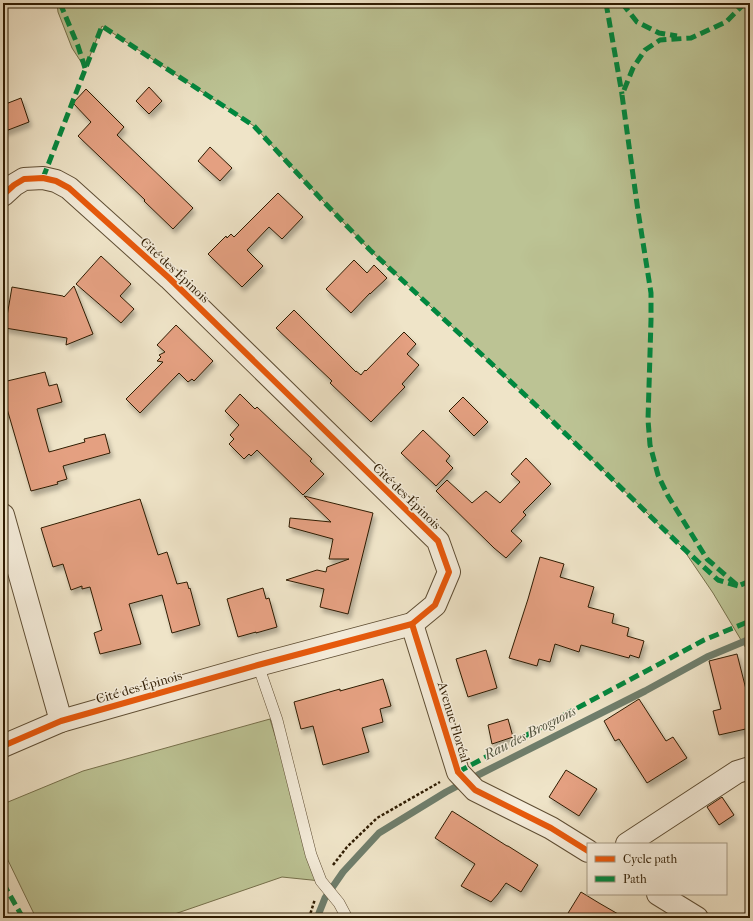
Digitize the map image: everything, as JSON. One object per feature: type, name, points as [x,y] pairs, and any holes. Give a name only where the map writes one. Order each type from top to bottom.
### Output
[{"type":"street","name":"Cité des Épinois","points":[[3,195],[14,185],[24,179],[43,178],[56,181],[69,188],[169,278],[438,541],[449,572],[435,605],[412,624],[258,665],[61,721],[3,746]]},
{"type":"street","points":[[3,515],[61,721]]},
{"type":"street","name":"Avenue Floréal","points":[[412,624],[458,772],[476,790],[551,828],[587,849]]},
{"type":"street","points":[[629,843],[737,772],[750,768]]},
{"type":"street","points":[[660,895],[697,918]]},
{"type":"lane","points":[[258,665],[277,720],[311,855],[321,881],[339,902],[347,918]]},
{"type":"path","points":[[309,918],[321,881],[347,847],[377,818],[458,772]]},
{"type":"green space","points":[[57,3],[750,3],[750,655],[713,593],[681,546],[541,410],[370,250],[254,126],[102,26],[85,68],[72,48],[58,12]]},
{"type":"green space","points":[[270,719],[311,855],[321,881],[282,877],[163,918],[36,918],[3,850],[3,799],[8,802],[83,771]]},
{"type":"building","points":[[149,87],[162,101],[149,114],[136,101]]},
{"type":"building","points":[[86,89],[124,127],[117,135],[193,208],[173,229],[78,136],[91,122],[73,103]]},
{"type":"building","points":[[21,98],[29,122],[3,132],[3,105]]},
{"type":"building","points":[[210,147],[232,168],[220,181],[198,161]]},
{"type":"building","points":[[278,193],[303,217],[282,239],[269,227],[247,250],[263,266],[242,287],[208,254],[226,236],[227,238],[231,234],[234,237]]},
{"type":"building","points":[[101,256],[131,284],[120,296],[134,309],[121,323],[76,284]]},
{"type":"building","points":[[354,260],[367,273],[374,265],[387,278],[351,313],[326,289]]},
{"type":"building","points":[[74,286],[93,334],[66,345],[67,338],[5,328],[12,287],[64,297]]},
{"type":"building","points":[[294,310],[356,372],[361,375],[404,332],[416,344],[407,354],[419,365],[402,384],[405,387],[371,422],[330,383],[332,381],[276,328]]},
{"type":"building","points":[[176,325],[213,361],[194,381],[192,379],[188,382],[179,373],[140,413],[126,399],[163,362],[157,361],[161,357],[159,355],[165,352],[157,345]]},
{"type":"building","points":[[45,372],[49,386],[57,384],[62,402],[37,409],[49,452],[85,442],[84,439],[105,434],[110,453],[63,466],[67,479],[57,482],[58,484],[31,491],[3,395],[3,382]]},
{"type":"building","points":[[240,394],[255,409],[257,407],[312,459],[310,461],[324,474],[303,495],[257,450],[251,456],[249,454],[244,459],[229,444],[234,439],[230,435],[239,425],[225,411]]},
{"type":"building","points":[[463,397],[488,422],[474,436],[449,411]]},
{"type":"building","points":[[423,430],[450,456],[446,461],[453,468],[436,486],[401,453]]},
{"type":"building","points":[[526,458],[551,484],[523,512],[526,515],[511,531],[522,541],[506,558],[436,491],[447,480],[472,503],[486,491],[500,503],[520,482],[511,474]]},
{"type":"building","points":[[304,496],[373,513],[348,614],[320,607],[324,589],[286,580],[317,570],[326,572],[327,567],[349,559],[329,559],[333,539],[289,527],[290,518],[331,522]]},
{"type":"building","points":[[140,499],[158,555],[167,552],[177,584],[187,582],[200,625],[172,633],[162,595],[129,604],[141,644],[100,654],[94,633],[102,630],[90,587],[82,589],[82,586],[71,590],[63,564],[53,567],[41,528]]},
{"type":"building","points":[[540,557],[564,564],[560,577],[594,587],[588,607],[614,614],[612,623],[629,628],[627,636],[644,641],[639,658],[630,655],[629,658],[581,645],[579,652],[555,644],[550,662],[539,659],[537,666],[509,658]]},
{"type":"building","points":[[263,588],[266,599],[269,598],[277,627],[238,637],[227,599]]},
{"type":"building","points":[[486,650],[497,688],[468,697],[456,659]]},
{"type":"building","points":[[737,654],[750,705],[750,728],[719,735],[713,711],[721,709],[709,661]]},
{"type":"building","points":[[383,679],[391,706],[380,709],[383,722],[362,728],[369,752],[323,765],[313,726],[301,729],[294,702]]},
{"type":"building","points":[[639,699],[666,741],[673,737],[687,758],[647,783],[619,739],[615,741],[604,721]]},
{"type":"building","points":[[508,719],[513,737],[492,744],[488,725]]},
{"type":"building","points":[[566,770],[597,789],[579,816],[549,797]]},
{"type":"building","points":[[722,797],[734,815],[719,825],[707,807]]},
{"type":"building","points":[[452,811],[538,865],[521,892],[506,883],[491,902],[461,886],[475,864],[435,838]]},
{"type":"building","points":[[581,892],[599,903],[625,918],[565,918]]},
{"type":"waterway","name":"Rau des Brognons","points":[[317,918],[325,898],[343,872],[379,833],[446,792],[478,775],[645,691],[707,657],[750,639]]},
{"type":"marked path","points":[[60,3],[78,46],[85,68]]},
{"type":"marked path","points":[[606,3],[622,94]]},
{"type":"marked path","points":[[622,3],[637,22],[659,33],[677,36]]},
{"type":"marked path","points":[[745,3],[726,22],[691,38],[660,40],[645,50],[633,68],[622,95],[651,293],[648,420],[650,445],[658,475],[668,496],[707,559],[738,586],[750,581]]},
{"type":"marked path","points":[[43,178],[102,26],[254,126],[370,250],[541,410],[681,546],[718,580],[738,586]]},
{"type":"marked path","points":[[458,772],[704,640],[750,621]]},
{"type":"marked path","points":[[3,883],[23,918]]},
{"type":"cycle path","points":[[3,195],[14,185],[24,179],[43,178],[56,181],[69,188],[169,278],[438,541],[449,572],[435,605],[412,624],[258,665],[61,721],[3,746]]},
{"type":"cycle path","points":[[412,624],[458,772],[475,790],[551,828],[587,850]]}]
